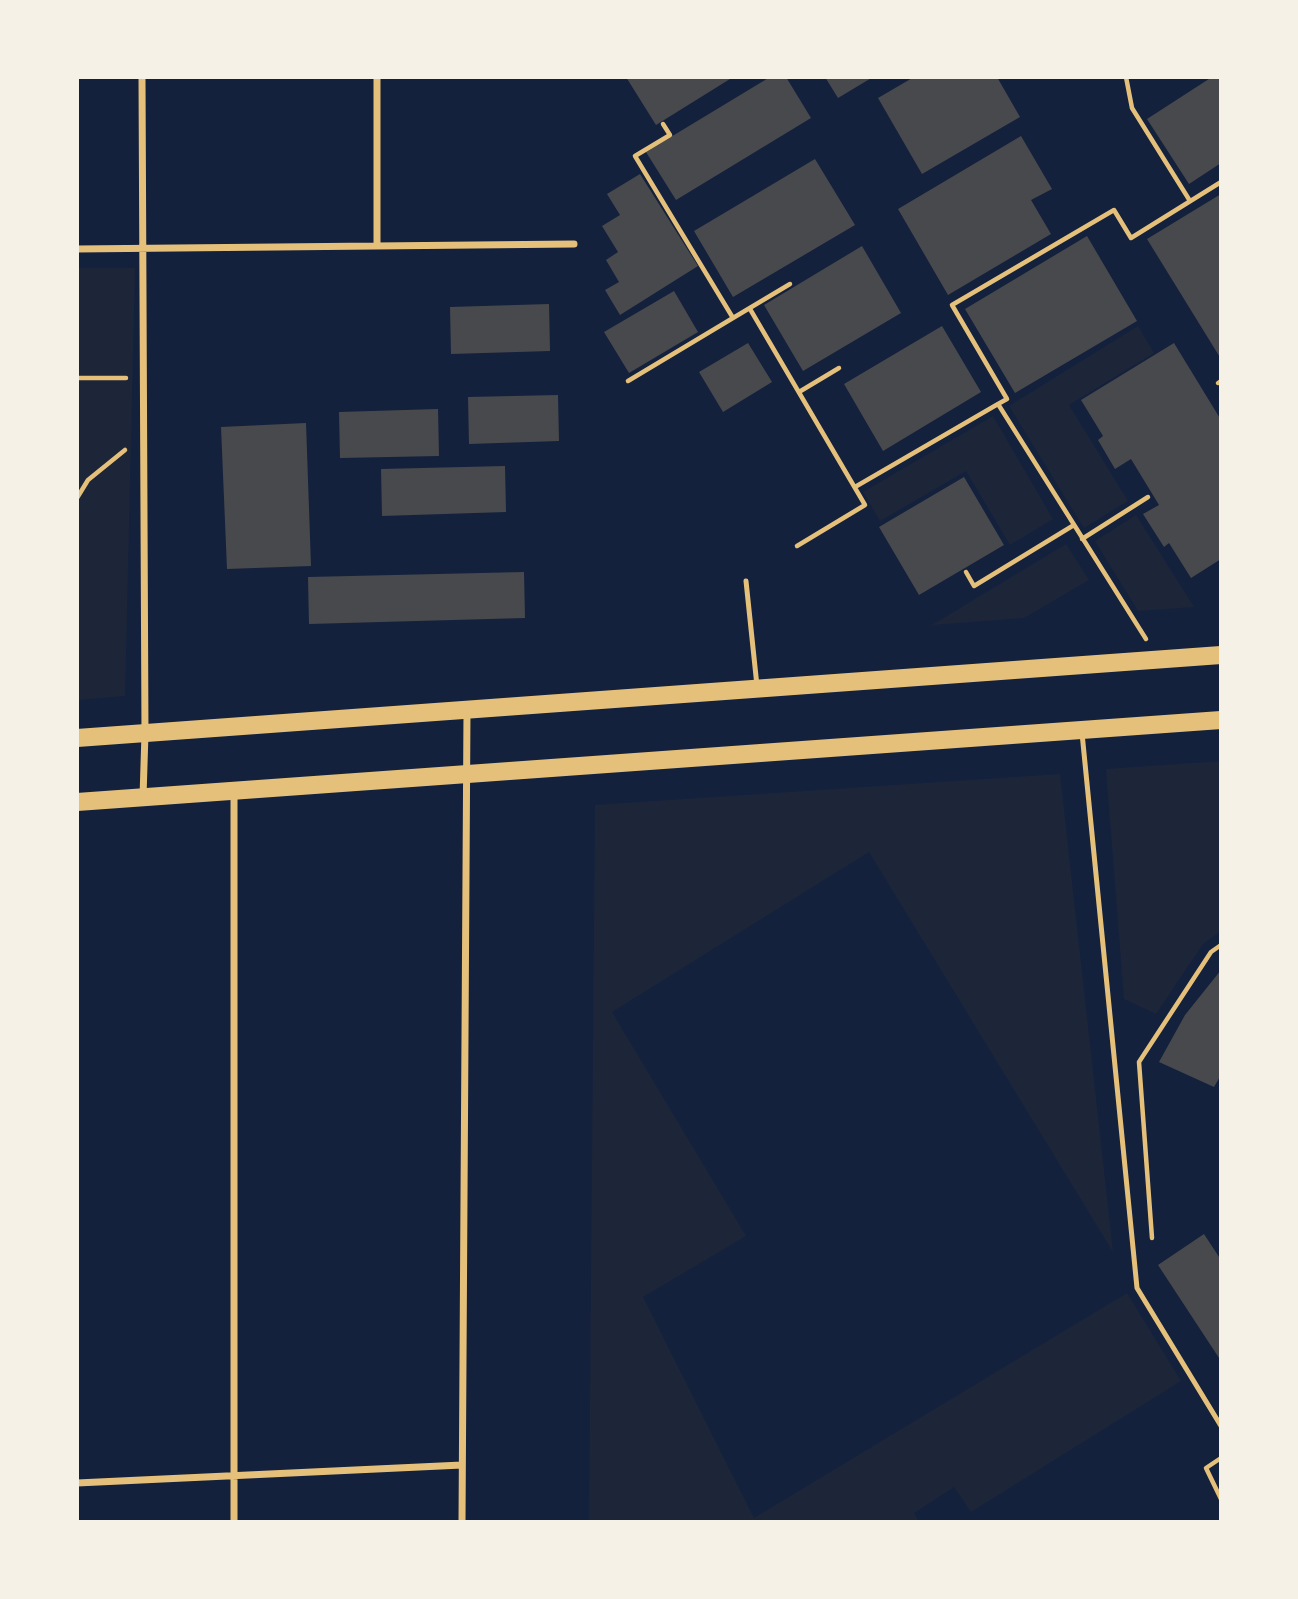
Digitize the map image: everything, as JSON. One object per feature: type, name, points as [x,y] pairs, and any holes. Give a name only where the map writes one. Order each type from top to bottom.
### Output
[{"type":"main road","points":[[77,738],[1221,655]]},
{"type":"main road","points":[[77,802],[1221,720]]},
{"type":"street","points":[[142,77],[143,798]]},
{"type":"street","points":[[377,77],[377,246]]},
{"type":"street","points":[[77,249],[574,244]]},
{"type":"street","points":[[462,1522],[467,710]]},
{"type":"street","points":[[234,791],[234,1522]]},
{"type":"street","points":[[77,1483],[462,1465]]},
{"type":"lane","points":[[747,581],[758,689]]},
{"type":"lane","points":[[1081,730],[1137,1288],[1221,1426]]},
{"type":"path","points":[[1126,77],[1132,108],[1190,201]]},
{"type":"path","points":[[663,124],[670,135],[635,156],[733,318]]},
{"type":"path","points":[[855,487],[1007,399],[952,305],[1114,210],[1131,238],[1221,182]]},
{"type":"path","points":[[628,381],[790,285]]},
{"type":"path","points":[[750,309],[865,505],[797,546]]},
{"type":"path","points":[[799,392],[839,368]]},
{"type":"path","points":[[77,378],[127,378]]},
{"type":"path","points":[[998,404],[1157,660]]},
{"type":"path","points":[[77,498],[88,480],[125,450]]},
{"type":"path","points":[[1082,539],[1148,497]]},
{"type":"path","points":[[966,572],[974,586],[1074,525]]},
{"type":"path","points":[[1152,1240],[1139,1062],[1211,952],[1221,945]]},
{"type":"path","points":[[1221,1458],[1206,1468],[1221,1499]]},
{"type":"shaded area","points":[[77,268],[135,268],[125,696],[77,700]]},
{"type":"shaded area","points":[[1138,326],[1154,353],[1069,405],[1128,501],[1084,528],[1009,406]]},
{"type":"shaded area","points":[[993,416],[1053,519],[1010,545],[966,471],[880,521],[863,492]]},
{"type":"shaded area","points":[[1136,515],[1194,607],[1138,611],[1095,541]]},
{"type":"shaded area","points":[[1066,544],[1089,580],[1024,618],[932,625]]},
{"type":"shaded area","points":[[1221,761],[1221,931],[1203,944],[1156,1014],[1124,999],[1106,769]]},
{"type":"shaded area","points":[[1060,774],[1113,1252],[869,852],[612,1012],[746,1236],[643,1297],[754,1518],[1127,1293],[1181,1381],[971,1512],[954,1487],[914,1513],[919,1522],[589,1522],[595,805]]},
{"type":"building","points":[[626,77],[729,77],[730,79],[656,125]]},
{"type":"building","points":[[770,77],[786,77],[811,118],[676,200],[646,152]]},
{"type":"building","points":[[825,77],[873,77],[838,98]]},
{"type":"building","points":[[914,77],[997,77],[1020,117],[922,174],[878,98]]},
{"type":"building","points":[[1212,77],[1221,77],[1221,163],[1189,184],[1147,119]]},
{"type":"building","points":[[1021,136],[1052,189],[1031,200],[1051,234],[948,295],[898,209]]},
{"type":"building","points":[[815,159],[855,225],[733,297],[694,231]]},
{"type":"building","points":[[640,174],[698,266],[620,315],[605,290],[619,282],[606,260],[618,252],[602,226],[620,215],[607,194]]},
{"type":"building","points":[[1221,194],[1221,359],[1147,239]]},
{"type":"building","points":[[1087,236],[1137,321],[1015,393],[965,309]]},
{"type":"building","points":[[862,246],[901,313],[803,371],[764,305]]},
{"type":"building","points":[[674,291],[698,332],[629,373],[604,332]]},
{"type":"building","points":[[549,304],[550,351],[451,354],[450,307]]},
{"type":"building","points":[[942,326],[981,392],[883,451],[844,384]]},
{"type":"building","points":[[748,343],[772,382],[723,412],[699,372]]},
{"type":"building","points":[[1174,343],[1221,420],[1221,559],[1191,578],[1169,543],[1164,547],[1143,514],[1159,505],[1131,459],[1115,469],[1098,440],[1103,436],[1081,400]]},
{"type":"building","points":[[558,395],[559,441],[469,444],[468,397]]},
{"type":"building","points":[[438,409],[439,456],[340,458],[339,412]]},
{"type":"building","points":[[306,423],[311,566],[227,569],[221,427]]},
{"type":"building","points":[[505,466],[506,512],[382,516],[381,469]]},
{"type":"building","points":[[964,477],[1004,545],[919,595],[879,527]]},
{"type":"building","points":[[524,572],[525,618],[309,624],[308,577]]},
{"type":"building","points":[[1221,970],[1221,1075],[1214,1087],[1159,1062],[1185,1015]]},
{"type":"building","points":[[1204,1234],[1221,1260],[1221,1361],[1158,1265]]}]
